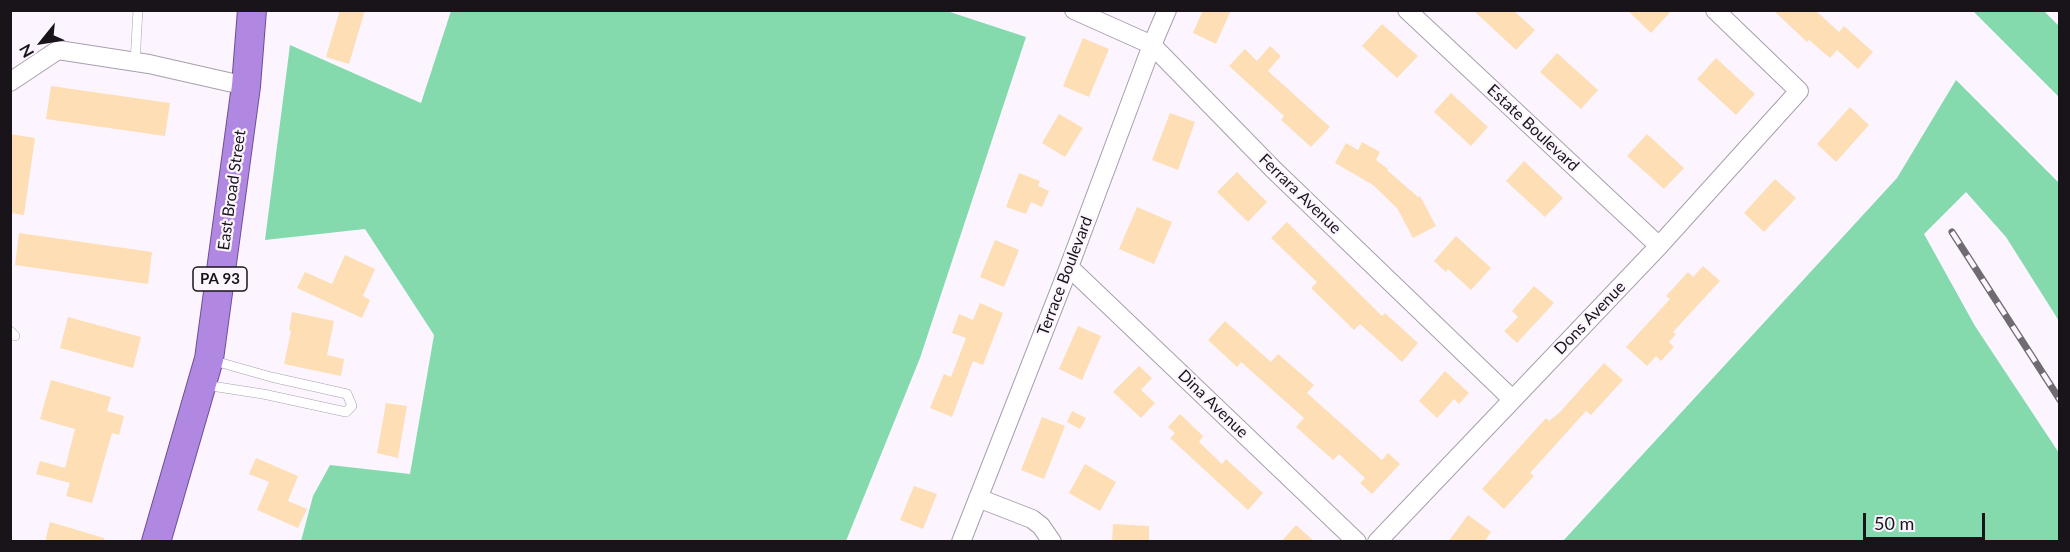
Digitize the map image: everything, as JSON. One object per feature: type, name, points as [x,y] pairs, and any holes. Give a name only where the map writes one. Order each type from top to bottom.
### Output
[{"type":"highway","name":"East Broad Street","points":[[156,542],[206,372],[246,86],[252,10]]},
{"type":"street","name":"Ferrara Avenue","points":[[1074,10],[1152,45],[1274,170],[1512,399]]},
{"type":"street","name":"Terrace Boulevard","points":[[961,542],[1167,10]]},
{"type":"street","name":"Estate Boulevard","points":[[1407,10],[1659,246]]},
{"type":"street","name":"Dons Avenue","points":[[1377,542],[1659,246],[1799,91],[1715,10]]},
{"type":"street","points":[[10,82],[58,50],[135,62],[246,86]]},
{"type":"street","name":"Dina Avenue","points":[[1069,267],[1357,542]]},
{"type":"street","points":[[978,498],[1032,519],[1041,526],[1052,542]]},
{"type":"lane","points":[[135,62],[138,10]]},
{"type":"lane","points":[[206,372],[271,377],[347,394],[352,406],[346,412],[262,394],[206,372]]},
{"type":"green space","points":[[451,11],[947,11],[1026,37],[920,358],[846,541],[301,541],[313,496],[330,465],[410,474],[434,335],[365,229],[265,240],[290,45],[421,103]]},
{"type":"green space","points":[[1973,11],[2044,11],[2059,26],[2059,97]]},
{"type":"green space","points":[[1956,80],[2059,183],[2059,321],[2006,237],[1966,192],[1924,234],[1975,326],[2059,453],[2059,541],[1563,541],[1897,178]]},
{"type":"building","points":[[340,10],[365,10],[349,64],[326,57]]},
{"type":"building","points":[[1203,10],[1231,10],[1216,44],[1193,33]]},
{"type":"building","points":[[1473,10],[1513,10],[1535,30],[1516,50]]},
{"type":"building","points":[[1627,10],[1672,10],[1651,33]]},
{"type":"building","points":[[1773,10],[1815,10],[1839,32],[1844,26],[1873,52],[1858,69],[1837,50],[1830,58],[1809,40],[1807,42]]},
{"type":"building","points":[[1382,24],[1418,56],[1397,78],[1362,46]]},
{"type":"building","points":[[1083,38],[1109,49],[1089,97],[1063,86]]},
{"type":"building","points":[[1270,46],[1281,56],[1268,71],[1330,127],[1311,147],[1281,120],[1284,116],[1229,66],[1245,49],[1257,61]]},
{"type":"building","points":[[1557,53],[1598,90],[1581,109],[1540,72]]},
{"type":"building","points":[[1716,58],[1755,94],[1736,115],[1697,79]]},
{"type":"building","points":[[51,86],[170,103],[165,136],[46,119]]},
{"type":"building","points":[[1451,93],[1488,127],[1471,146],[1434,112]]},
{"type":"building","points":[[1850,107],[1869,125],[1836,162],[1817,144]]},
{"type":"building","points":[[1170,113],[1195,122],[1178,170],[1152,160]]},
{"type":"building","points":[[1059,114],[1083,128],[1065,157],[1042,143]]},
{"type":"building","points":[[10,134],[35,138],[24,215],[10,213]]},
{"type":"building","points":[[1647,134],[1684,168],[1664,189],[1627,156]]},
{"type":"building","points":[[1362,142],[1380,152],[1376,160],[1418,197],[1420,196],[1436,226],[1413,238],[1397,208],[1373,185],[1335,163],[1346,143],[1358,150]]},
{"type":"building","points":[[1524,161],[1563,198],[1545,217],[1506,181]]},
{"type":"building","points":[[1237,172],[1267,202],[1248,222],[1217,192]]},
{"type":"building","points":[[1019,173],[1040,181],[1038,186],[1049,191],[1042,207],[1031,202],[1026,214],[1006,207]]},
{"type":"building","points":[[1775,179],[1796,198],[1764,232],[1744,213]]},
{"type":"building","points":[[1137,207],[1172,222],[1154,264],[1119,249]]},
{"type":"building","points":[[1287,222],[1382,316],[1385,313],[1418,343],[1402,362],[1360,324],[1354,330],[1311,288],[1317,282],[1271,238]]},
{"type":"building","points":[[19,233],[152,252],[148,284],[15,265]]},
{"type":"building","points":[[1456,236],[1491,268],[1471,290],[1448,269],[1446,272],[1434,261]]},
{"type":"building","points":[[995,240],[1019,250],[1004,287],[980,277]]},
{"type":"building","points":[[345,255],[375,269],[363,296],[370,300],[362,318],[297,288],[305,272],[332,284]]},
{"type":"building","points":[[1703,266],[1720,281],[1673,332],[1676,334],[1669,342],[1674,347],[1661,361],[1656,356],[1647,366],[1626,347],[1670,299],[1666,296],[1688,272],[1693,277]]},
{"type":"building","points":[[1534,286],[1554,303],[1517,343],[1504,331],[1518,317],[1512,311]]},
{"type":"building","points":[[980,303],[1003,313],[983,365],[973,361],[952,417],[930,408],[944,374],[951,377],[966,338],[952,333],[959,314],[973,320]]},
{"type":"building","points":[[292,312],[334,321],[327,355],[344,359],[341,376],[284,364],[291,331],[289,330]]},
{"type":"building","points":[[68,317],[141,337],[133,368],[60,348]]},
{"type":"building","points":[[1225,321],[1271,362],[1278,354],[1314,385],[1307,393],[1382,460],[1388,453],[1400,464],[1372,494],[1360,483],[1365,478],[1339,454],[1333,460],[1296,427],[1304,418],[1241,362],[1237,367],[1208,340]]},
{"type":"building","points":[[1078,326],[1101,336],[1082,380],[1059,369]]},
{"type":"building","points":[[1604,363],[1623,380],[1591,415],[1586,411],[1530,473],[1534,476],[1504,509],[1482,489],[1546,418],[1549,421],[1560,412]]},
{"type":"building","points":[[1139,366],[1152,378],[1141,390],[1155,403],[1141,418],[1113,392]]},
{"type":"building","points":[[1445,371],[1469,393],[1459,404],[1454,399],[1437,418],[1419,401]]},
{"type":"building","points":[[51,380],[111,397],[107,411],[124,416],[119,435],[112,433],[92,503],[66,496],[70,483],[36,474],[40,461],[65,468],[75,429],[40,419]]},
{"type":"building","points":[[386,403],[407,406],[398,458],[377,453]]},
{"type":"building","points":[[1072,411],[1086,418],[1080,429],[1067,422]]},
{"type":"building","points":[[1180,414],[1203,436],[1199,442],[1222,464],[1226,459],[1263,493],[1248,510],[1170,438],[1175,433],[1168,427]]},
{"type":"building","points":[[1042,417],[1065,426],[1044,479],[1021,470]]},
{"type":"building","points":[[256,458],[298,476],[288,501],[307,509],[298,528],[257,510],[269,482],[249,474]]},
{"type":"building","points":[[1085,464],[1116,482],[1100,511],[1069,493]]},
{"type":"building","points":[[914,486],[937,494],[923,529],[900,520]]},
{"type":"building","points":[[1468,515],[1491,532],[1484,542],[1448,542]]},
{"type":"building","points":[[50,522],[104,538],[104,542],[45,542]]},
{"type":"building","points":[[1113,524],[1149,526],[1149,542],[1112,542]]},
{"type":"building","points":[[1296,525],[1315,542],[1281,542]]},
{"type":"railway","points":[[1952,232],[2060,400]]}]
